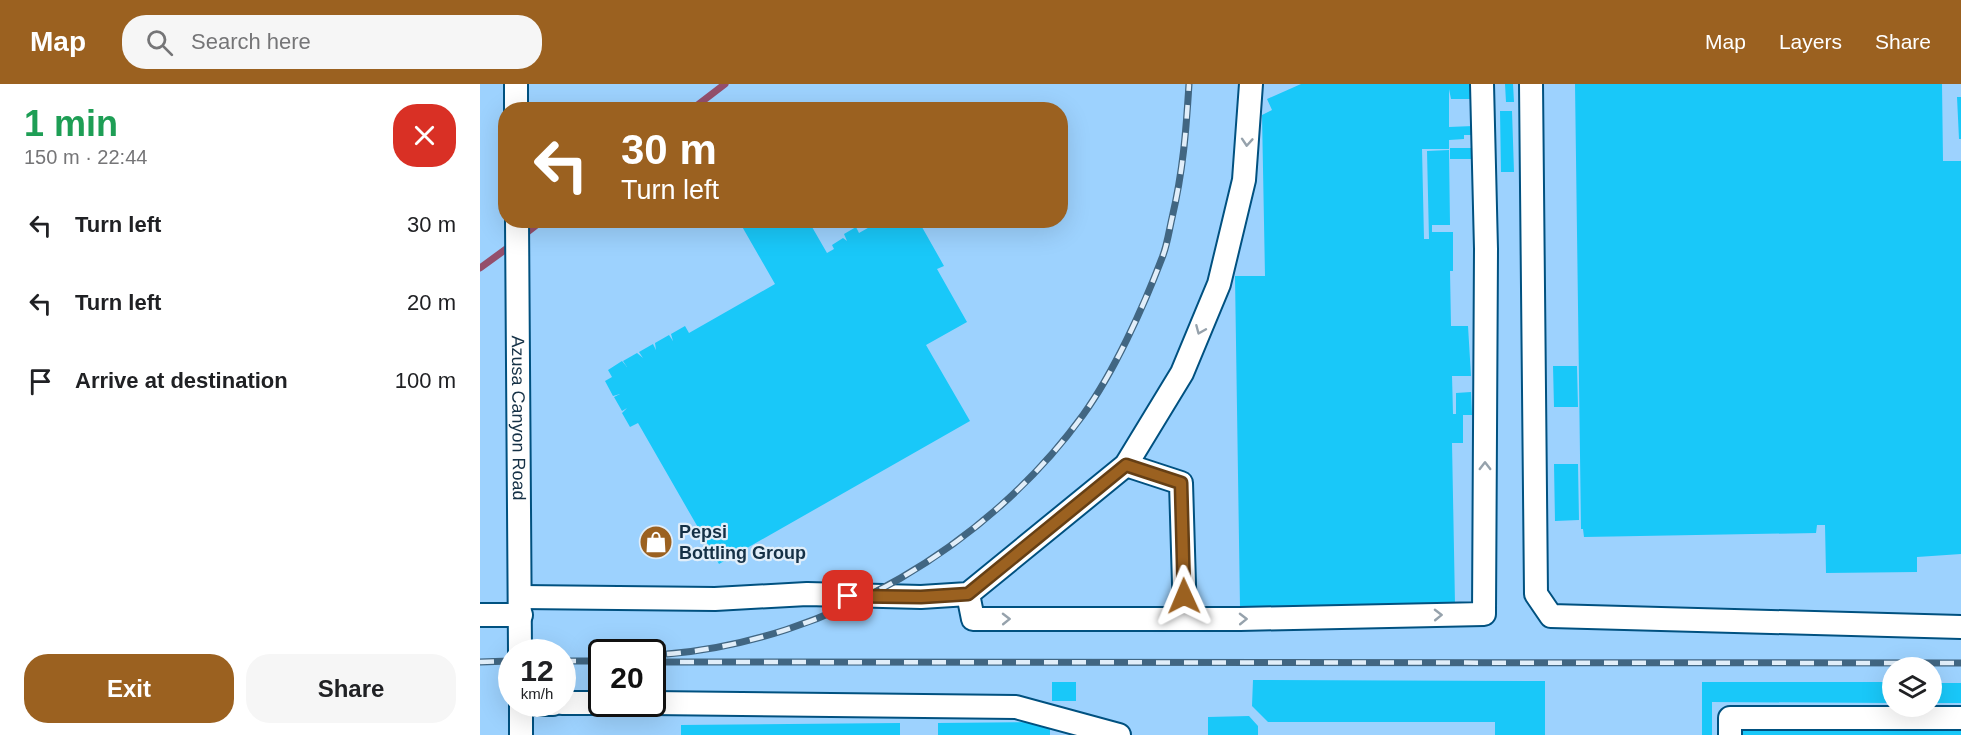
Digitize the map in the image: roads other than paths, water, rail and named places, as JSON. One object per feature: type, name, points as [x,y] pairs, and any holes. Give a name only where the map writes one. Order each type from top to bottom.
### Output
[{"type":"street","points":[[516,84],[516,102]]},
{"type":"street","points":[[480,615],[520,606],[807,594],[921,597],[968,594],[1126,465],[1182,373],[1219,284],[1244,180],[1251,84]]},
{"type":"street","points":[[968,594],[973,619],[1484,614],[1486,249],[1482,84]]},
{"type":"street","points":[[1531,84],[1536,594],[1551,616],[1961,627]]},
{"type":"street","name":"Azusa Canyon Road","points":[[517,228],[520,639]]},
{"type":"street","points":[[1126,465],[1181,483],[1185,618]]},
{"type":"street","points":[[666,703],[1016,707],[1119,735]]},
{"type":"street","points":[[521,717],[521,735]]},
{"type":"street","points":[[1730,735],[1730,718],[1961,718]]},
{"type":"waterway","points":[[701,102],[725,84]]},
{"type":"waterway","points":[[521,237],[533,228]]},
{"type":"waterway","points":[[480,268],[513,244]]},
{"type":"railway","points":[[667,654],[727,645],[787,629],[845,607],[900,578],[953,544],[1001,505],[1045,462],[1083,415],[1117,360],[1162,258],[1176,201],[1189,84]]},
{"type":"railway","points":[[480,662],[498,661]]},
{"type":"railway","points":[[576,661],[588,661]]},
{"type":"railway","points":[[666,662],[1961,663]]},
{"type":"place","name":"Pepsi Bottling Group","points":[[656,542]]}]
